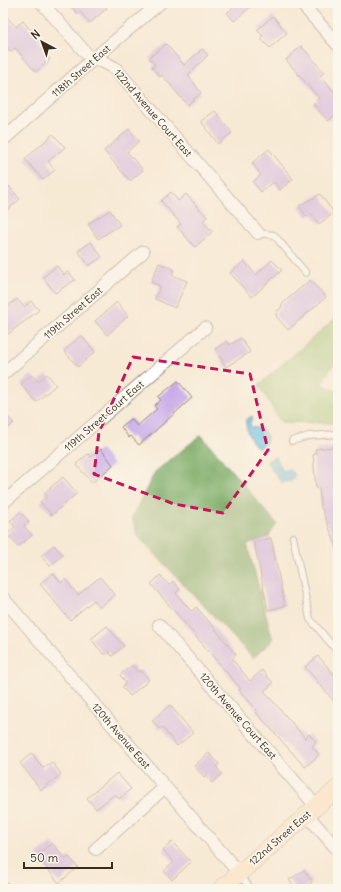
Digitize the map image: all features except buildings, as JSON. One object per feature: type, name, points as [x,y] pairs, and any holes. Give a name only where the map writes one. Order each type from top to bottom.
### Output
[{"type":"street","points":[[42,3],[92,60]]},
{"type":"street","name":"118th Street East","points":[[3,140],[92,60],[160,3]]},
{"type":"street","points":[[301,3],[338,45]]},
{"type":"street","name":"122nd Avenue Court East","points":[[92,60],[102,61],[115,68],[258,233]]},
{"type":"street","name":"119th Street East","points":[[3,374],[143,252]]},
{"type":"street","name":"119th Street Court East","points":[[3,503],[205,328]]},
{"type":"street","name":"120th Avenue East","points":[[3,598],[239,873]]},
{"type":"street","name":"120th Avenue Court East","points":[[159,625],[312,810],[338,850]]},
{"type":"street","points":[[96,849],[165,787]]},
{"type":"street","name":"122nd Street East","points":[[221,889],[338,788]]},
{"type":"lane","points":[[258,233],[274,235],[306,273]]},
{"type":"lane","points":[[292,441],[309,436],[338,434]]},
{"type":"lane","points":[[293,537],[310,619],[338,652]]},
{"type":"lane","points":[[239,873],[251,889]]},
{"type":"highlighted area","points":[[133,357],[250,374],[268,450],[223,513],[174,504],[94,474],[99,432]]},
{"type":"green space","points":[[338,316],[338,357],[321,384],[338,392],[338,423],[281,422],[259,385]]},
{"type":"green space","points":[[201,435],[277,524],[268,537],[247,544],[273,640],[253,658],[137,535],[132,517],[155,472]]},
{"type":"water","points":[[252,416],[253,417],[250,423],[251,427],[262,429],[267,437],[266,443],[259,448],[251,440],[246,428],[246,420]]},
{"type":"water","points":[[276,457],[283,471],[290,469],[295,475],[291,481],[281,482],[268,464],[267,461]]}]
